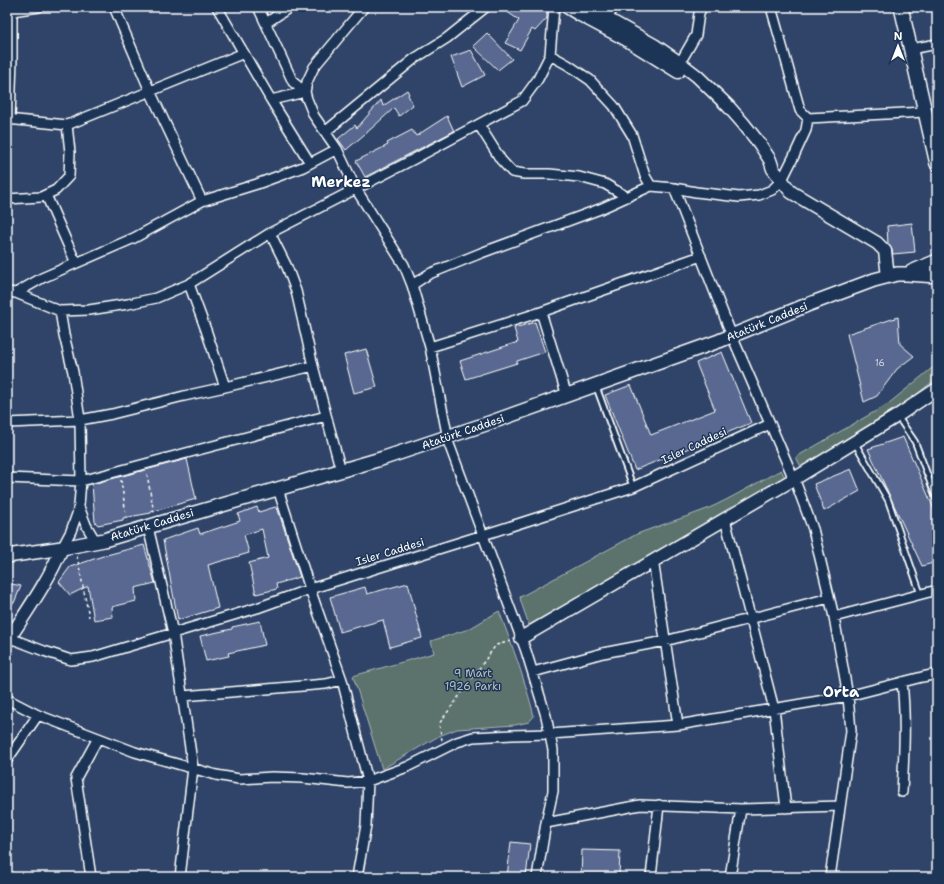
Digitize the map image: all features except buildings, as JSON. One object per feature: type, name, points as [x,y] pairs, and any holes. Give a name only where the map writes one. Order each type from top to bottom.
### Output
[{"type":"main road","points":[[901,7],[925,112],[933,130],[937,164]]},
{"type":"main road","name":"Atatürk Caddesi","points":[[907,274],[937,261]]},
{"type":"main road","name":"Atatürk Caddesi","points":[[7,556],[96,542],[411,450],[708,345],[866,282],[888,276],[907,274],[937,276]]},
{"type":"street","points":[[39,7],[12,9],[9,119],[67,125],[244,52]]},
{"type":"street","points":[[114,7],[150,91],[202,201]]},
{"type":"street","points":[[217,7],[271,100],[310,163]]},
{"type":"street","points":[[258,7],[293,82],[305,92]]},
{"type":"street","points":[[266,23],[290,7]]},
{"type":"street","points":[[325,132],[414,59],[447,38],[486,7]]},
{"type":"street","points":[[12,293],[60,311],[89,310],[156,298],[189,284],[270,233],[522,101],[538,79],[550,55],[554,7]]},
{"type":"street","points":[[567,7],[678,66]]},
{"type":"street","points":[[586,7],[654,46],[678,66],[696,87],[720,110],[754,149],[763,163],[773,169],[791,192],[877,243],[885,252],[888,276]]},
{"type":"street","points":[[606,18],[615,7]]},
{"type":"street","points":[[678,66],[696,35],[699,13],[702,7]]},
{"type":"street","points":[[771,7],[800,110],[808,118],[925,112]]},
{"type":"street","points":[[360,9],[314,67],[307,82],[305,92],[314,116],[337,149],[356,189],[404,265],[412,285],[430,347],[447,438],[521,638],[546,716],[553,750],[553,791],[537,877]]},
{"type":"street","points":[[911,49],[937,44]]},
{"type":"street","points":[[550,55],[568,64],[590,80],[614,106],[632,135],[644,176],[651,186]]},
{"type":"street","points":[[271,100],[305,92]]},
{"type":"street","points":[[412,285],[429,274],[600,209],[651,186],[739,196],[759,195],[772,190],[782,180],[795,154],[806,130],[808,118]]},
{"type":"street","points":[[7,199],[41,197],[56,190],[69,176],[70,152],[67,125]]},
{"type":"street","points":[[478,125],[501,160],[512,172],[579,177],[605,184],[627,197]]},
{"type":"street","points":[[12,293],[42,278],[134,238],[202,201],[257,184],[303,167],[337,149]]},
{"type":"street","points":[[674,188],[732,336],[794,478],[813,529],[830,598],[848,696],[851,731],[830,877]]},
{"type":"street","points":[[46,195],[76,263]]},
{"type":"street","points":[[270,233],[287,267],[296,291],[313,366],[341,471]]},
{"type":"street","points":[[430,347],[541,312],[701,256]]},
{"type":"street","points":[[189,284],[225,387]]},
{"type":"street","points":[[8,640],[55,564],[74,523],[79,505],[81,481],[80,420],[73,372],[60,311]]},
{"type":"street","points":[[541,312],[567,396]]},
{"type":"street","points":[[7,423],[80,420],[112,414],[313,366]]},
{"type":"street","points":[[521,638],[855,442],[937,389]]},
{"type":"street","points":[[7,478],[81,481],[326,416]]},
{"type":"street","name":"Isler Caddesi","points":[[8,640],[71,660],[93,657],[257,608],[310,589],[633,487],[770,424]]},
{"type":"street","points":[[278,489],[310,589],[342,680],[368,781],[366,825],[357,877]]},
{"type":"street","points":[[79,505],[86,525],[96,542]]},
{"type":"street","points":[[725,519],[774,709],[786,808]]},
{"type":"street","points":[[152,525],[173,633],[193,768],[180,877]]},
{"type":"street","points":[[653,560],[678,725]]},
{"type":"street","points":[[834,617],[937,590]]},
{"type":"street","points":[[532,672],[603,653],[665,641],[830,598]]},
{"type":"street","points":[[7,699],[38,715],[135,752],[216,775],[239,779],[272,777],[348,782],[368,781],[407,767],[457,742],[473,737],[550,734],[678,725],[848,696],[937,674]]},
{"type":"street","points":[[182,696],[326,684],[342,680]]},
{"type":"street","points":[[902,682],[904,705],[902,792]]},
{"type":"street","points":[[7,760],[38,715]]},
{"type":"street","points":[[91,877],[76,778],[98,738]]},
{"type":"street","points":[[546,823],[640,805],[741,809],[840,806]]},
{"type":"street","points":[[651,877],[659,805]]},
{"type":"street","points":[[730,877],[741,809]]},
{"type":"lane","points":[[596,385],[633,487]]},
{"type":"lane","points":[[897,416],[915,442],[937,500]]},
{"type":"lane","points":[[855,442],[888,500],[921,595]]},
{"type":"path","points":[[145,464],[152,525]]},
{"type":"path","points":[[119,471],[129,533]]},
{"type":"path","points":[[77,556],[89,617]]},
{"type":"path","points":[[444,748],[438,724],[496,645],[521,638]]},
{"type":"green space","points":[[937,364],[937,378],[896,411],[801,467],[796,457],[888,404]]},
{"type":"green space","points":[[781,470],[786,479],[529,625],[520,597],[637,534],[707,509]]},
{"type":"green space","name":"9 Mart 1926 Parkı","points":[[499,611],[522,676],[534,716],[529,722],[515,725],[457,729],[439,736],[382,769],[353,676],[434,653],[431,641],[469,629]]},
{"type":"district","name":"Merkez","points":[[341,182]]},
{"type":"district","name":"Orta","points":[[841,692]]}]
